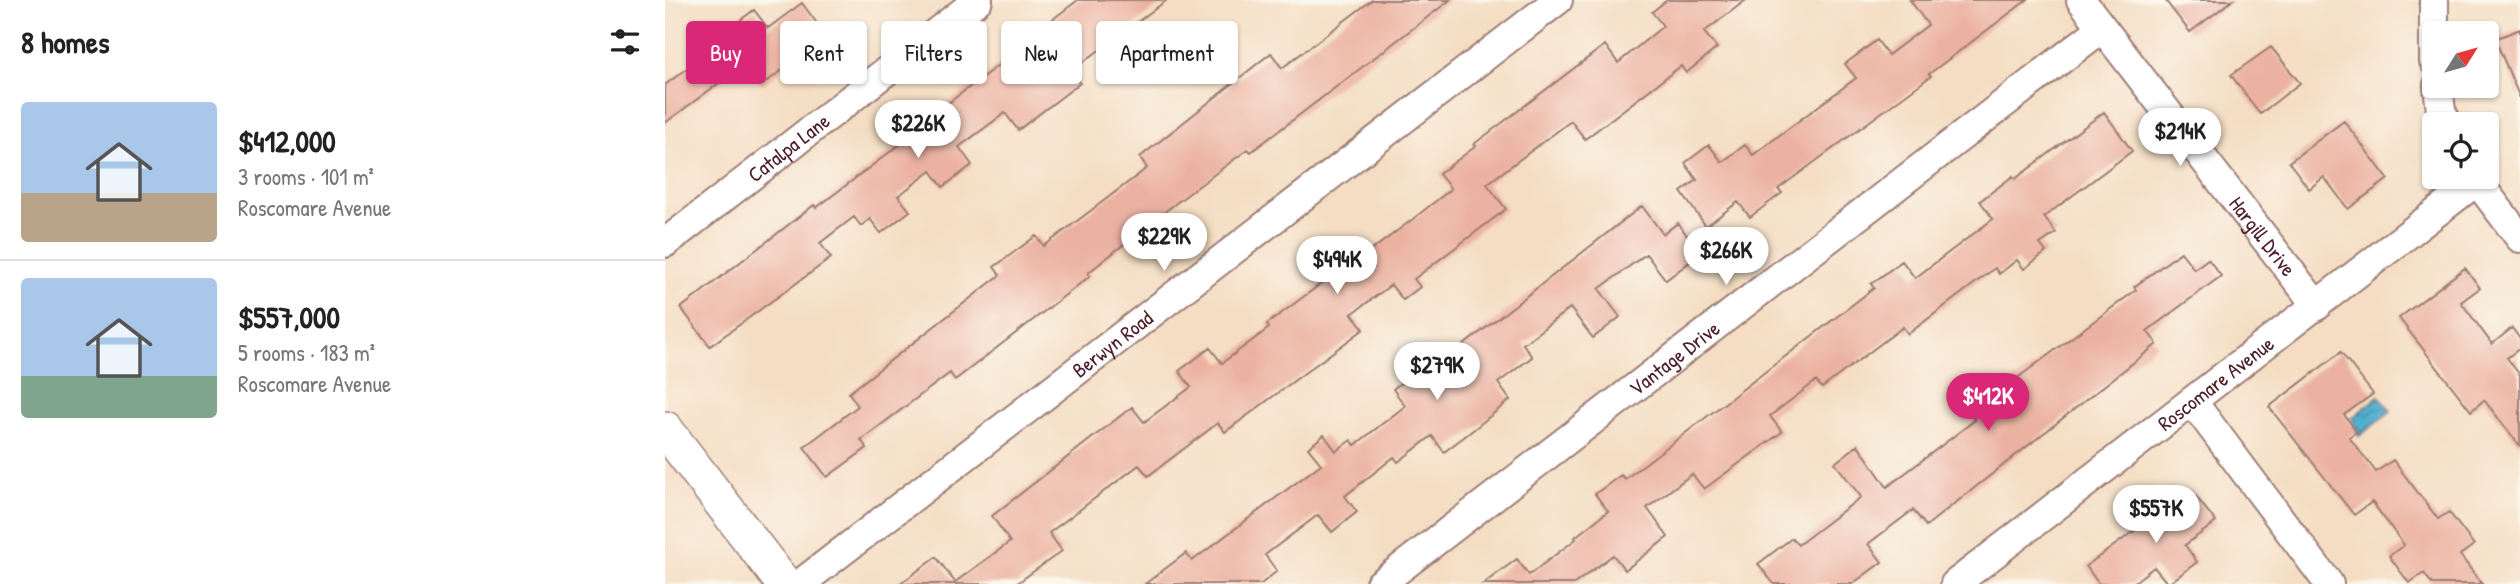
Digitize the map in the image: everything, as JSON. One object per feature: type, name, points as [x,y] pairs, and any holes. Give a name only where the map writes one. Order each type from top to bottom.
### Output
[{"type":"street","name":"Catalpa Lane","points":[[665,243],[978,0]]},
{"type":"street","name":"Berwyn Road","points":[[800,584],[1558,0]]},
{"type":"street","name":"Hargill Drive","points":[[2081,0],[2317,306]]},
{"type":"street","points":[[2434,0],[2434,21]]},
{"type":"street","name":"Vantage Drive","points":[[1380,584],[2102,28]]},
{"type":"street","name":"Roscomare Avenue","points":[[1955,584],[2317,306],[2463,189]]},
{"type":"street","points":[[2483,189],[2520,237]]},
{"type":"street","points":[[2192,401],[2329,584]]},
{"type":"street","points":[[665,429],[784,584]]},
{"type":"water","points":[[2379,396],[2391,411],[2359,436],[2352,418]]},
{"type":"building","points":[[1078,0],[1167,0],[1139,21],[1096,21],[1096,53],[1082,63],[1082,21],[1053,19]]},
{"type":"building","points":[[1372,0],[1450,0],[1251,152],[1248,149],[1159,216],[1088,273],[1090,276],[955,380],[950,373],[861,440],[867,448],[827,477],[804,447],[858,406],[849,393],[1000,275],[994,267],[1036,236],[1044,246],[1147,168],[1140,157],[1232,84],[1238,84],[1238,79],[1271,53],[1282,68]]},
{"type":"building","points":[[1667,0],[1746,0],[1704,32],[1717,48],[1686,73],[1681,66],[1585,139],[1571,121],[1487,184],[1506,209],[1414,279],[1420,287],[1403,300],[1391,285],[1352,314],[1364,329],[1225,432],[1218,423],[1148,476],[1139,465],[1049,533],[1062,551],[1016,584],[900,584],[936,557],[955,582],[1010,542],[992,516],[1132,407],[1144,422],[1191,387],[1179,371],[1210,348],[1222,363],[1269,328],[1267,324],[1338,271],[1328,259],[1353,240],[1365,255],[1413,219],[1451,189],[1439,174],[1476,146],[1474,144],[1605,45],[1618,63],[1663,26],[1652,12]]},
{"type":"building","points":[[1910,0],[2027,0],[1929,74],[1931,76],[1778,189],[1782,193],[1750,217],[1738,202],[1706,226],[1681,192],[1697,180],[1685,163],[1709,145],[1722,162],[1745,145],[1753,155],[1856,78],[1845,64],[1877,40],[1888,55],[1928,25]]},
{"type":"building","points":[[2165,0],[2233,0],[2190,32]]},
{"type":"building","points":[[802,3],[815,21],[780,21],[780,72],[766,82],[766,25],[768,28]]},
{"type":"building","points":[[754,10],[763,21],[739,21]]},
{"type":"building","points":[[2520,29],[2520,98],[2499,48],[2499,37]]},
{"type":"building","points":[[2271,47],[2300,83],[2260,114],[2231,75]]},
{"type":"building","points":[[1001,63],[1001,84],[1079,84],[1018,130],[1005,113],[959,147],[972,165],[943,187],[931,171],[898,196],[910,211],[881,233],[870,219],[861,226],[854,217],[820,243],[831,258],[710,346],[681,308],[814,205],[816,208],[907,139],[905,136],[973,84],[987,84],[987,74]]},
{"type":"building","points":[[686,69],[686,84],[718,84],[665,123],[665,85]]},
{"type":"building","points":[[2104,112],[2132,151],[2044,217],[2056,233],[2040,244],[2046,252],[2024,269],[2017,260],[1999,274],[1995,268],[1908,334],[1903,327],[1822,388],[1816,381],[1770,416],[1782,432],[1704,489],[1692,474],[1647,508],[1668,537],[1625,570],[1613,555],[1574,584],[1483,584],[1517,559],[1529,575],[1608,511],[1595,494],[1621,475],[1625,479],[1874,288],[1871,284],[1902,261],[1915,278],[1993,219],[1980,201],[2013,176],[2015,179]]},
{"type":"building","points":[[2344,121],[2388,179],[2348,209],[2324,177],[2309,189],[2289,162]]},
{"type":"building","points":[[1642,206],[1663,234],[1678,223],[1700,254],[1666,280],[1646,254],[1599,289],[1620,317],[1593,338],[1570,308],[1523,344],[1532,357],[1498,383],[1510,400],[1473,430],[1444,452],[1432,436],[1398,462],[1394,457],[1345,496],[1357,512],[1332,532],[1318,515],[1265,555],[1277,571],[1261,584],[1145,584],[1186,553],[1192,561],[1321,464],[1308,448],[1324,435],[1336,451],[1351,440],[1355,445],[1405,406],[1393,389],[1424,366],[1429,372]]},
{"type":"building","points":[[2181,252],[2194,269],[2208,259],[2221,276],[2147,331],[2157,344],[1926,526],[1913,510],[1868,544],[1882,562],[1852,584],[1774,584],[1758,564],[1792,538],[1798,545],[1861,497],[1835,463],[1858,445],[1887,487],[1975,420],[1970,413],[2136,290],[2134,287]]},
{"type":"building","points":[[2465,268],[2480,288],[2461,302],[2492,344],[2512,328],[2520,339],[2520,348],[2507,358],[2520,375],[2520,446],[2484,400],[2471,411],[2399,318]]},
{"type":"building","points":[[2341,352],[2373,394],[2344,415],[2357,431],[2349,437],[2376,472],[2393,460],[2438,519],[2449,512],[2474,545],[2460,555],[2482,584],[2432,584],[2424,573],[2409,583],[2389,556],[2404,545],[2372,502],[2354,515],[2269,407]]},
{"type":"building","points":[[2191,490],[2216,522],[2185,545],[2197,562],[2168,584],[2154,567],[2132,584],[2099,584],[2086,566]]}]
